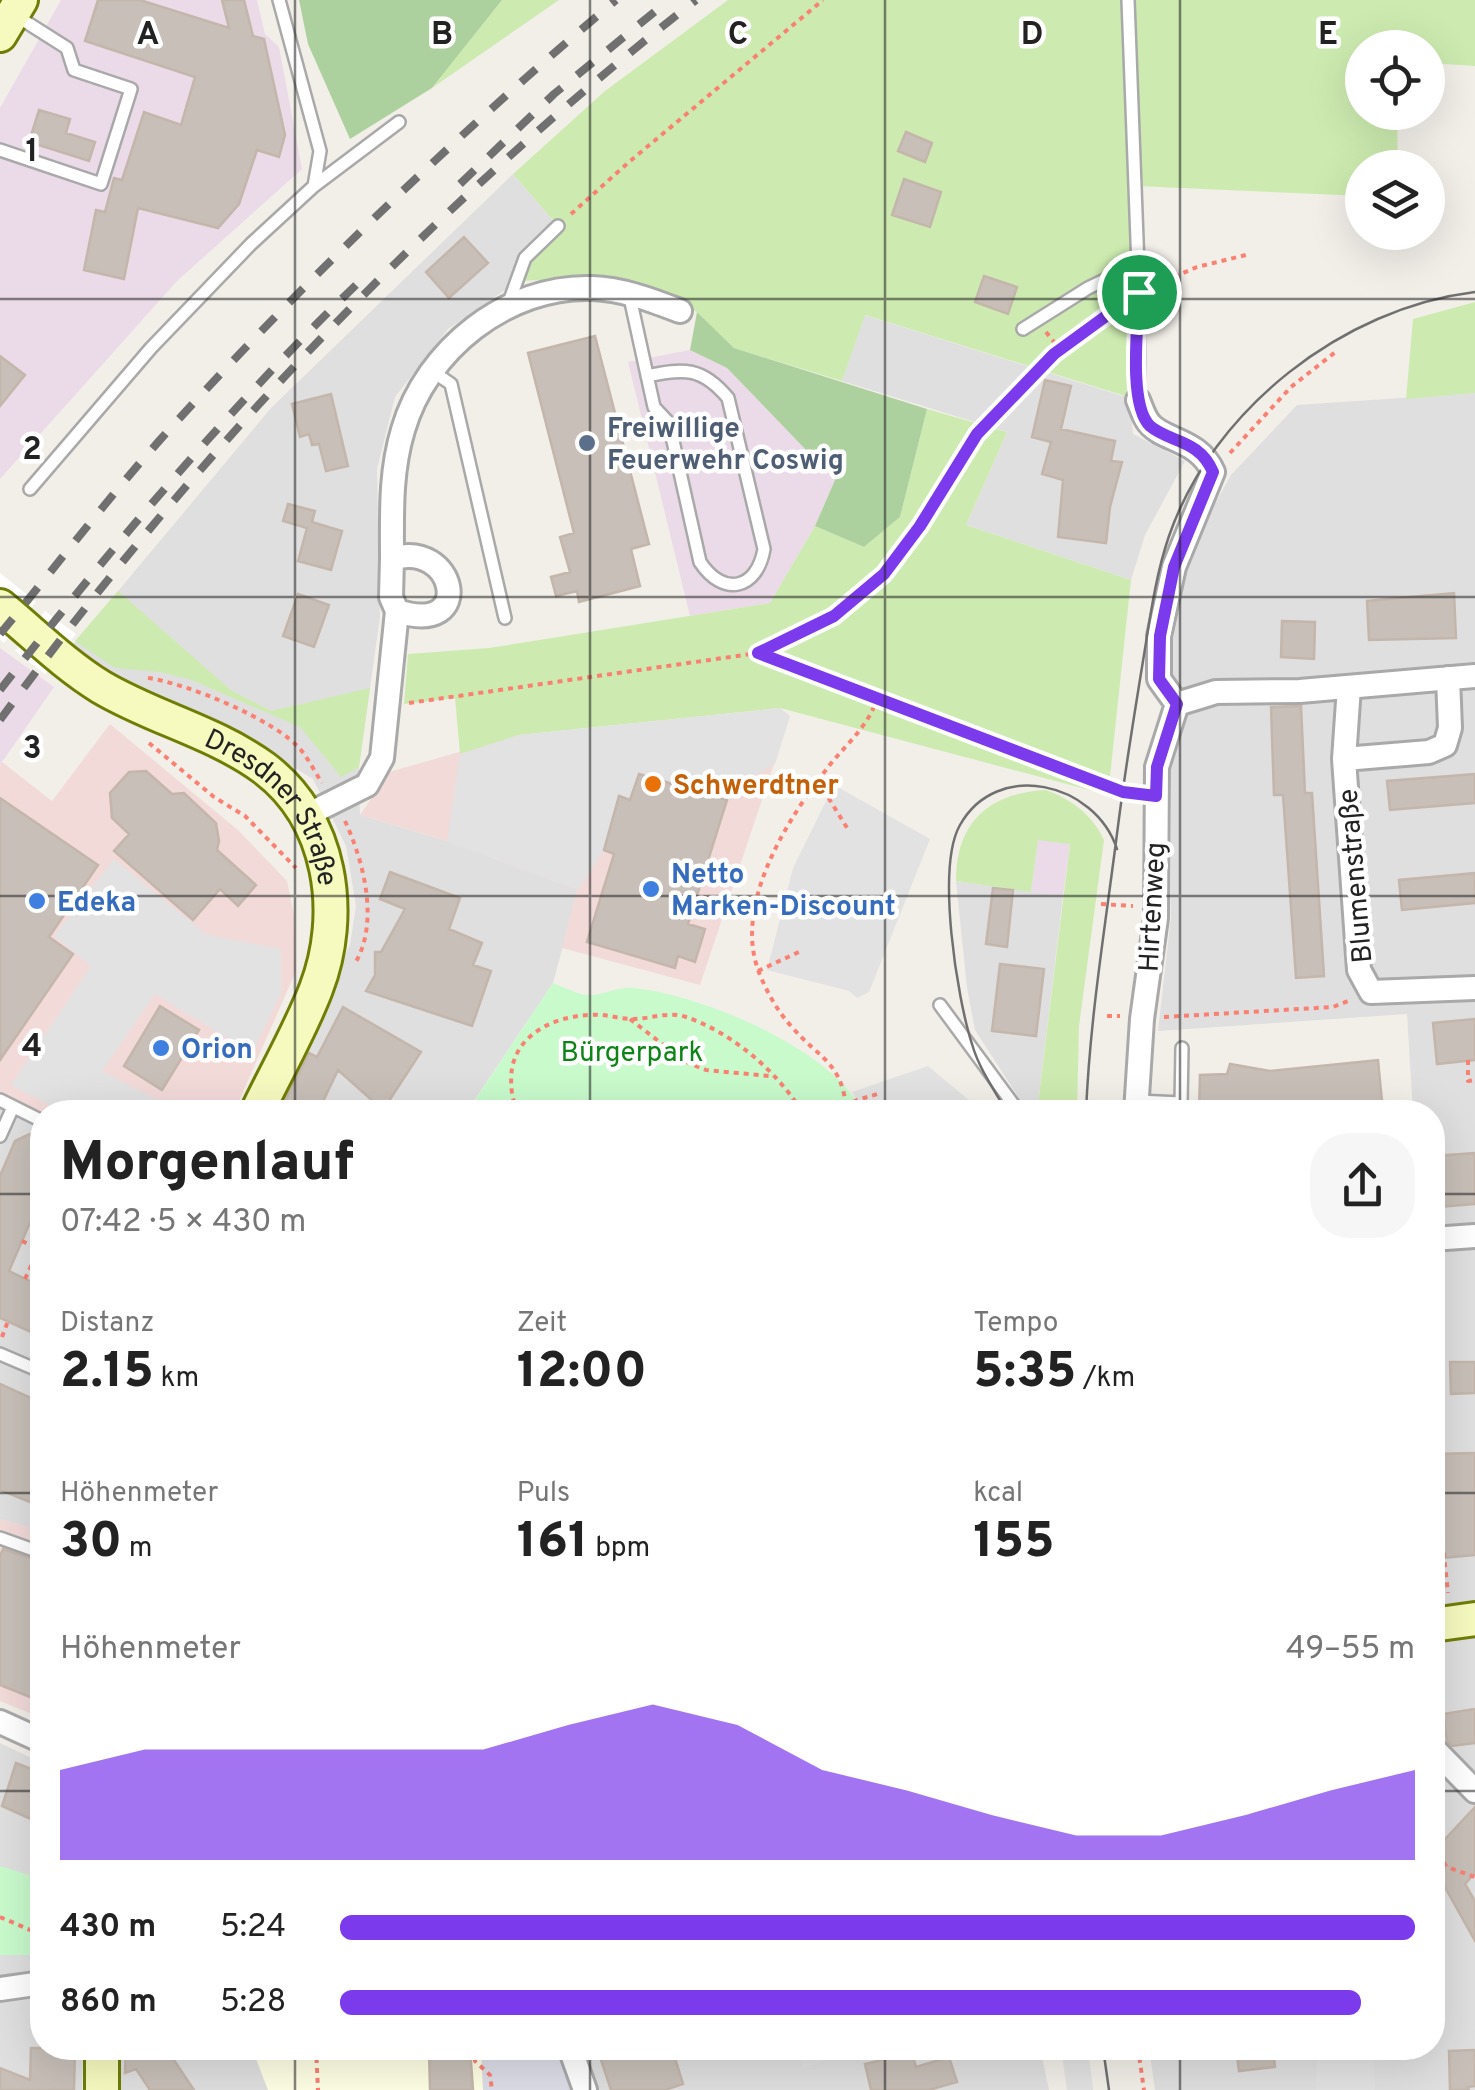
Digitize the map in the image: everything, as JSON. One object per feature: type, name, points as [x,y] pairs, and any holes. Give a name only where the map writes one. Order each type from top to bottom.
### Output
[{"type":"main road","name":"Dresdner Straße","points":[[0,606],[97,684],[266,769],[307,815],[319,840],[331,886],[328,948],[316,988],[263,1100]]},
{"type":"main road","points":[[102,2060],[102,2090]]},
{"type":"street","points":[[307,815],[367,785],[382,758],[397,611],[392,598],[391,487],[403,427],[432,371],[469,330],[508,306],[545,292],[590,288],[629,293],[680,311]]},
{"type":"street","points":[[1138,400],[1150,425],[1181,440],[1208,460],[1213,472],[1174,567],[1160,636],[1159,679],[1177,704],[1216,692],[1475,676]]},
{"type":"street","points":[[392,559],[409,554],[421,557],[448,580],[450,593],[446,606],[433,615],[419,618],[397,611]]},
{"type":"street","name":"Blumenstraße","points":[[1344,759],[1430,752],[1444,745],[1450,728],[1448,678]]},
{"type":"street","name":"Blumenstraße","points":[[1349,686],[1344,759],[1359,970],[1371,992]]},
{"type":"street","name":"Hirtenweg","points":[[1136,1100],[1142,1019],[1156,918],[1157,767],[1177,704]]},
{"type":"street","points":[[1371,992],[1475,988]]},
{"type":"street","points":[[1445,1239],[1475,1236]]},
{"type":"street","points":[[0,1722],[30,1736]]},
{"type":"street","points":[[1445,1760],[1475,1790]]},
{"type":"street","points":[[0,1988],[30,1984]]},
{"type":"street","points":[[574,2060],[585,2090]]},
{"type":"lane","points":[[279,0],[320,151],[314,186]]},
{"type":"lane","points":[[1128,0],[1139,292],[1138,400]]},
{"type":"lane","points":[[0,150],[101,184],[131,89],[74,70],[67,48],[11,16]]},
{"type":"lane","points":[[30,490],[150,348],[251,244],[314,186],[400,122]]},
{"type":"lane","points":[[508,306],[525,258],[558,226]]},
{"type":"lane","points":[[1023,330],[1088,288],[1138,264]]},
{"type":"lane","points":[[629,293],[647,376],[654,408],[668,424],[700,562],[711,579],[730,584],[748,581],[761,569],[764,549],[728,398],[714,382],[697,372],[675,370],[647,376]]},
{"type":"lane","points":[[432,371],[450,384],[505,618]]},
{"type":"lane","points":[[940,1005],[1010,1100]]},
{"type":"lane","points":[[1182,1048],[1182,1100]]},
{"type":"lane","points":[[0,1100],[30,1115]]},
{"type":"lane","points":[[0,1136],[14,1106]]},
{"type":"lane","points":[[0,1354],[30,1367]]},
{"type":"lane","points":[[0,1538],[30,1549]]},
{"type":"path","points":[[558,226],[628,162],[823,0]]},
{"type":"path","points":[[386,706],[506,692],[758,653],[834,616],[884,574],[920,526],[977,434],[1054,354],[1139,292],[1197,267],[1246,256]]},
{"type":"path","points":[[1213,472],[1291,387],[1338,350]]},
{"type":"path","points":[[758,653],[1123,792],[1156,796]]},
{"type":"path","points":[[845,1100],[835,1067],[794,1030],[776,1006],[758,972],[753,939],[756,906],[774,847],[818,781],[873,712],[877,698]]},
{"type":"path","points":[[146,739],[214,797],[245,816],[294,869],[326,864]]},
{"type":"path","points":[[818,781],[850,831]]},
{"type":"path","points":[[1100,904],[1133,906]]},
{"type":"path","points":[[1121,913],[1124,906]]},
{"type":"path","points":[[758,972],[803,950]]},
{"type":"path","points":[[1142,1019],[1332,1006],[1371,992]]},
{"type":"path","points":[[513,1100],[511,1074],[516,1054],[535,1030],[581,1016],[630,1020],[671,1014],[686,1017],[742,1047],[792,1100]]},
{"type":"path","points":[[630,1020],[684,1061],[706,1070],[772,1076]]},
{"type":"path","points":[[1468,1060],[1468,1081],[1475,1080]]},
{"type":"path","points":[[862,1100],[881,1093]]},
{"type":"path","points":[[22,1241],[30,1245]]},
{"type":"path","points":[[26,1279],[30,1271]]},
{"type":"path","points":[[0,1341],[8,1321]]},
{"type":"path","points":[[1445,1565],[1453,1622]]},
{"type":"path","points":[[1445,1864],[1475,1877]]},
{"type":"path","points":[[0,1917],[30,1930]]},
{"type":"path","points":[[317,2060],[318,2090]]},
{"type":"path","points":[[476,2060],[490,2075],[492,2090]]},
{"type":"path","points":[[1140,2060],[1144,2090]]},
{"type":"shaded area","points":[[61,0],[257,0],[265,34],[279,47],[302,169],[177,281],[0,479],[0,108]]},
{"type":"shaded area","points":[[513,174],[558,226],[518,281],[448,329],[395,397],[377,469],[380,617],[359,767],[360,815],[447,841],[578,890],[553,983],[474,1100],[272,1100],[350,945],[356,906],[346,846],[313,779],[245,738],[117,680],[68,651],[271,408]]},
{"type":"shaded area","points":[[864,315],[1129,398],[1133,434],[1185,461],[1145,535],[1131,580],[966,525],[1007,432],[842,381]]},
{"type":"shaded area","points":[[690,350],[727,368],[835,480],[815,526],[770,603],[690,616],[628,362]]},
{"type":"shaded area","points":[[1475,393],[1475,2090],[1155,2090],[1151,2060],[1445,2060],[1445,1100],[1412,1100],[1407,1014],[1158,1031],[1171,917],[1171,667],[1175,611],[1195,539],[1231,475],[1297,405]]},
{"type":"shaded area","points":[[0,648],[54,687],[0,765]]},
{"type":"shaded area","points":[[780,708],[790,716],[775,764],[752,777],[727,800],[639,775],[630,800],[619,796],[604,850],[578,890],[447,841],[460,754],[519,735]]},
{"type":"shaded area","points":[[790,716],[700,985],[562,948],[577,890],[447,841],[360,815],[389,772],[519,735]]},
{"type":"shaded area","points":[[110,724],[239,831],[287,881],[294,915],[296,971],[239,1100],[30,1100],[30,1124],[0,1108],[2,762],[52,801]]},
{"type":"shaded area","points":[[834,785],[930,839],[869,992],[857,998],[849,991],[767,970],[793,868]]},
{"type":"shaded area","points":[[1038,839],[1070,843],[1063,896],[1031,892]]},
{"type":"shaded area","points":[[114,859],[207,935],[281,949],[281,994],[252,1053],[155,994],[102,1071],[158,1100],[40,1100],[11,1085],[91,966],[54,936]]},
{"type":"shaded area","points":[[956,881],[1063,896],[1038,1100],[1020,1100],[975,1030]]},
{"type":"shaded area","points":[[928,1066],[969,1100],[856,1100],[852,1092]]},
{"type":"shaded area","points":[[0,1108],[30,1124],[30,1528],[0,1519]]},
{"type":"shaded area","points":[[0,1519],[30,1528],[30,1713],[0,1701]]},
{"type":"shaded area","points":[[0,1743],[30,1757],[30,2060],[83,2060],[82,2090],[0,2090]]},
{"type":"shaded area","points":[[121,2060],[257,2060],[268,2090],[121,2090]]},
{"type":"shaded area","points":[[257,2060],[482,2060],[483,2090],[268,2090]]},
{"type":"shaded area","points":[[482,2060],[574,2060],[585,2090],[483,2090]]},
{"type":"shaded area","points":[[586,2060],[1043,2060],[1049,2090],[597,2090]]},
{"type":"shaded area","points":[[801,2060],[827,2060],[803,2068]]},
{"type":"shaded area","points":[[1063,2060],[1089,2060],[1093,2090],[1067,2090]]},
{"type":"shaded area","points":[[1317,2060],[1374,2060],[1375,2090],[1316,2090]]},
{"type":"green space","points":[[299,0],[502,0],[432,88],[350,139],[308,44]]},
{"type":"green space","points":[[502,0],[559,0],[432,88]]},
{"type":"green space","points":[[728,0],[1475,0],[1475,66],[1445,64],[1445,30],[1345,30],[1345,130],[1397,130],[1398,150],[1345,150],[1345,195],[1136,186],[1138,400],[865,315],[842,381],[734,348],[697,312],[635,283],[518,281],[525,258],[558,226],[513,174],[605,91]]},
{"type":"green space","points":[[1475,302],[1475,393],[1406,399],[1413,319]]},
{"type":"green space","points":[[697,312],[734,348],[927,409],[900,517],[864,547],[815,526],[835,480],[727,368],[690,350]]},
{"type":"green space","points":[[927,409],[1007,432],[966,525],[1131,580],[1108,795],[780,708],[519,735],[460,754],[455,698],[404,704],[408,654],[489,648],[770,603],[815,526],[864,547],[900,517]]},
{"type":"green space","points":[[118,591],[232,691],[271,711],[370,688],[359,767],[341,777],[300,727],[189,679],[115,668],[75,641]]},
{"type":"green space","points":[[1046,790],[1064,798],[1094,823],[1104,840],[1079,1026],[1077,1100],[1038,1100],[1070,844],[1038,840],[1031,892],[956,881],[962,842],[969,827],[992,805],[1026,792]]},
{"type":"green space","name":"Bürgerpark","points":[[553,983],[585,995],[628,988],[662,993],[728,1014],[795,1047],[824,1067],[855,1100],[475,1100]]},
{"type":"green space","points":[[0,1866],[30,1875],[30,1955],[0,1955]]},
{"type":"pier","points":[[0,573],[36,602],[4,643],[0,639]]},
{"type":"pier","points":[[45,611],[76,634],[45,674],[15,651]]},
{"type":"building","points":[[98,0],[140,0],[229,28],[222,0],[244,0],[253,36],[264,39],[285,135],[279,157],[257,150],[239,204],[218,228],[138,208],[124,279],[84,270],[96,210],[105,212],[114,178],[122,180],[144,112],[181,125],[195,77],[85,41]]},
{"type":"building","points":[[39,110],[70,119],[66,133],[95,142],[89,161],[29,142]]},
{"type":"building","points":[[906,132],[932,143],[925,162],[898,151]]},
{"type":"building","points":[[904,179],[941,192],[930,227],[892,215]]},
{"type":"building","points":[[464,237],[488,263],[449,298],[426,272]]},
{"type":"building","points":[[984,276],[1017,287],[1008,314],[975,302]]},
{"type":"building","name":"Freiwillige Feuerwehr Coswig","points":[[595,336],[649,544],[631,549],[640,586],[579,602],[577,591],[556,596],[551,577],[570,572],[560,537],[574,533],[528,353]]},
{"type":"building","points":[[0,356],[25,375],[0,406]]},
{"type":"building","points":[[1045,380],[1071,386],[1061,429],[1115,441],[1111,461],[1122,462],[1110,507],[1106,543],[1058,537],[1063,480],[1042,474],[1051,442],[1032,437]]},
{"type":"building","points":[[331,394],[348,466],[326,471],[319,444],[312,445],[309,434],[300,437],[292,404]]},
{"type":"building","points":[[288,504],[315,511],[312,522],[342,531],[331,570],[298,561],[307,528],[283,521]]},
{"type":"building","points":[[1454,593],[1456,638],[1369,640],[1367,601]]},
{"type":"building","points":[[298,594],[329,605],[314,647],[283,636]]},
{"type":"building","points":[[1282,621],[1315,622],[1314,659],[1281,657]]},
{"type":"building","points":[[1301,706],[1305,793],[1312,793],[1324,976],[1296,978],[1283,795],[1274,795],[1271,707]]},
{"type":"building","points":[[146,771],[172,794],[184,793],[216,823],[217,850],[256,885],[238,906],[220,889],[193,920],[114,851],[129,834],[112,818],[110,793],[129,772]]},
{"type":"building","name":"Netto Marken-Discount","points":[[639,774],[727,800],[688,924],[705,929],[695,962],[678,956],[675,968],[587,942],[614,854],[604,850],[619,796],[630,800]]},
{"type":"building","points":[[1475,774],[1475,803],[1390,810],[1387,781]]},
{"type":"building","name":"Edeka","points":[[0,798],[98,865],[49,937],[73,954],[0,1060]]},
{"type":"building","points":[[390,872],[460,898],[449,929],[482,943],[473,965],[491,971],[472,1026],[366,991],[375,975],[375,952],[381,952],[405,909],[380,899]]},
{"type":"building","points":[[1475,873],[1475,903],[1402,910],[1399,880]]},
{"type":"building","points":[[993,888],[1013,890],[1007,947],[986,944]]},
{"type":"building","points":[[1000,964],[1044,969],[1036,1036],[992,1031]]},
{"type":"building","name":"Orion","points":[[160,1006],[199,1030],[162,1090],[124,1066]]},
{"type":"building","points":[[343,1007],[421,1052],[390,1100],[372,1100],[338,1070],[324,1100],[286,1100],[309,1053],[317,1057]]},
{"type":"building","points":[[1475,1019],[1475,1060],[1437,1064],[1433,1023]]},
{"type":"building","points":[[1378,1060],[1382,1100],[1199,1100],[1200,1075],[1227,1074],[1230,1064],[1270,1071]]},
{"type":"building","points":[[30,1134],[30,1223],[9,1271],[30,1281],[30,1332],[0,1318],[0,1176],[15,1141]]},
{"type":"building","points":[[1475,1153],[1475,1204],[1445,1206],[1445,1155]]},
{"type":"building","points":[[1450,1362],[1475,1362],[1475,1393],[1451,1394]]},
{"type":"building","points":[[0,1384],[30,1398],[30,1502],[0,1490]]},
{"type":"building","points":[[1475,1453],[1475,1555],[1445,1558],[1445,1454]]},
{"type":"building","points":[[3,1549],[30,1558],[30,1697],[0,1685]]},
{"type":"building","points":[[1475,1709],[1475,1743],[1452,1746],[1447,1741],[1445,1714]]},
{"type":"building","points":[[16,1763],[30,1768],[30,1819],[2,1806]]},
{"type":"building","points":[[1475,1807],[1475,1873],[1465,1884],[1475,1901],[1475,1941],[1445,1887],[1445,1839]]},
{"type":"building","points":[[1475,2050],[1475,2086],[1468,2087],[1469,2090],[1450,2090],[1449,2051]]},
{"type":"building","points":[[31,2060],[75,2060],[74,2090],[0,2090],[0,2068],[30,2080]]},
{"type":"building","points":[[126,2060],[174,2060],[194,2090],[150,2090],[136,2069],[125,2073]]},
{"type":"building","points":[[429,2060],[471,2060],[473,2090],[430,2090]]},
{"type":"building","points":[[601,2060],[676,2060],[683,2084],[665,2090],[611,2090]]},
{"type":"building","points":[[914,2060],[916,2067],[950,2060],[957,2082],[929,2090],[871,2090],[865,2064]]},
{"type":"building","points":[[1238,2060],[1274,2060],[1275,2067],[1239,2071]]},
{"type":"tram line","points":[[1087,1100],[1099,969],[1156,582],[1169,536],[1189,490],[1250,407],[1289,372],[1378,319],[1426,302],[1475,292]]},
{"type":"tram line","points":[[1000,1100],[975,1053],[955,966],[950,870],[960,825],[976,804],[997,791],[1020,786],[1044,787],[1088,808],[1105,826],[1117,849]]},
{"type":"tram line","points":[[1105,2060],[1109,2090]]},
{"type":"railway","points":[[0,634],[139,464],[323,268],[496,104],[616,0]]},
{"type":"railway","points":[[460,184],[554,94],[669,0]]},
{"type":"railway","points":[[0,720],[155,523],[323,336],[504,161],[696,0]]},
{"type":"railway","points":[[0,690],[171,481],[356,285]]},
{"type":"place","name":"Freiwillige Feuerwehr Coswig","points":[[587,443]]},
{"type":"place","name":"Schwerdtner","points":[[653,784]]},
{"type":"place","name":"Netto Marken-Discount","points":[[651,889]]},
{"type":"place","name":"Edeka","points":[[37,901]]},
{"type":"place","name":"Orion","points":[[161,1048]]},
{"type":"route","points":[[1139,292],[1138,400],[1150,425],[1181,440],[1208,460],[1213,472],[1187,530],[1165,602],[1159,679],[1177,704],[1157,767],[1156,796],[1123,792],[758,653],[834,616],[884,574],[920,526],[977,434],[1054,354],[1139,292]]}]
